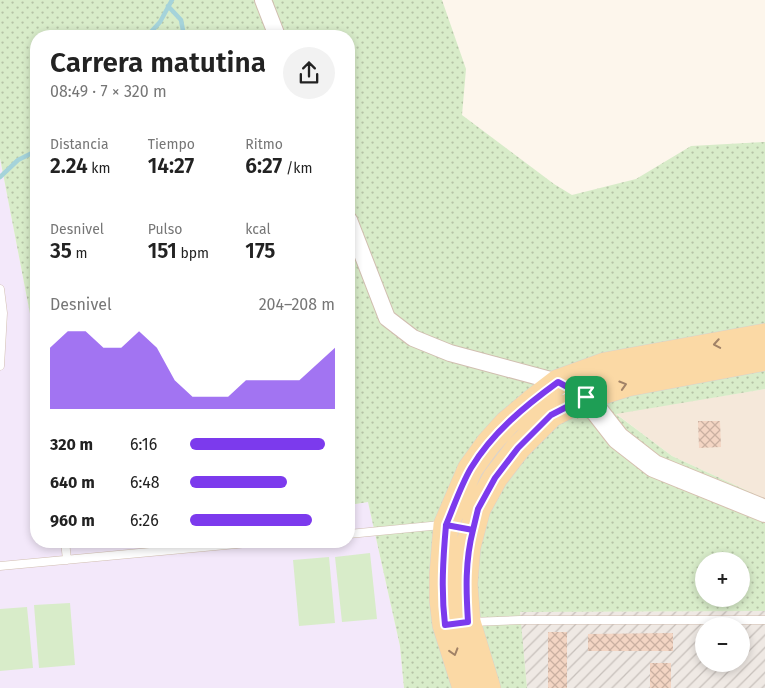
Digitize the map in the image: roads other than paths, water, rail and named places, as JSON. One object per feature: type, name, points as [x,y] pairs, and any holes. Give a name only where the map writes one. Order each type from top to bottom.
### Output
[{"type":"main road","points":[[465,688],[457,624],[465,584],[468,547],[460,527],[470,469],[488,444],[519,412],[558,382],[605,365],[765,336]]},
{"type":"main road","points":[[460,527],[478,509],[495,478],[518,448],[551,415],[586,397],[628,384],[765,358]]},
{"type":"main road","points":[[457,624],[488,688]]},
{"type":"street","points":[[263,0],[275,30]]},
{"type":"street","points":[[355,235],[387,318],[413,338],[450,353],[558,382],[586,397],[618,438],[654,466],[765,511]]},
{"type":"lane","points":[[0,289],[2,313],[0,366]]},
{"type":"lane","points":[[355,534],[460,527]]},
{"type":"lane","points":[[66,548],[67,560]]},
{"type":"lane","points":[[0,566],[194,548]]},
{"type":"lane","points":[[457,624],[520,620],[765,620]]},
{"type":"waterway","points":[[153,30],[160,22],[172,0]]},
{"type":"waterway","points":[[168,6],[181,20],[183,30]]},
{"type":"waterway","points":[[0,177],[18,160],[30,154]]}]
